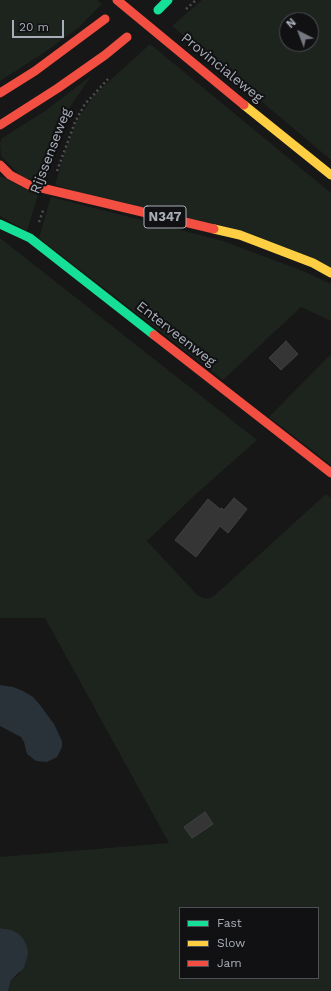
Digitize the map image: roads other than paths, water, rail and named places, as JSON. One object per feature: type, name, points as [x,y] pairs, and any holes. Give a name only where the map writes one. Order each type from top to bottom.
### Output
[{"type":"main road","name":"Provincialeweg","points":[[117,0],[331,175]]},
{"type":"main road","points":[[158,10],[168,0]]},
{"type":"main road","points":[[0,93],[35,71],[105,19]]},
{"type":"main road","name":"Rijssenseweg","points":[[0,124],[58,88],[105,55],[127,37]]},
{"type":"main road","name":"Provincialeweg","points":[[309,158],[331,178]]},
{"type":"main road","name":"N347","points":[[0,165],[10,175],[29,185],[240,235],[313,263],[331,273]]},
{"type":"main road","name":"Enterveenweg","points":[[0,224],[30,238],[331,473]]}]
